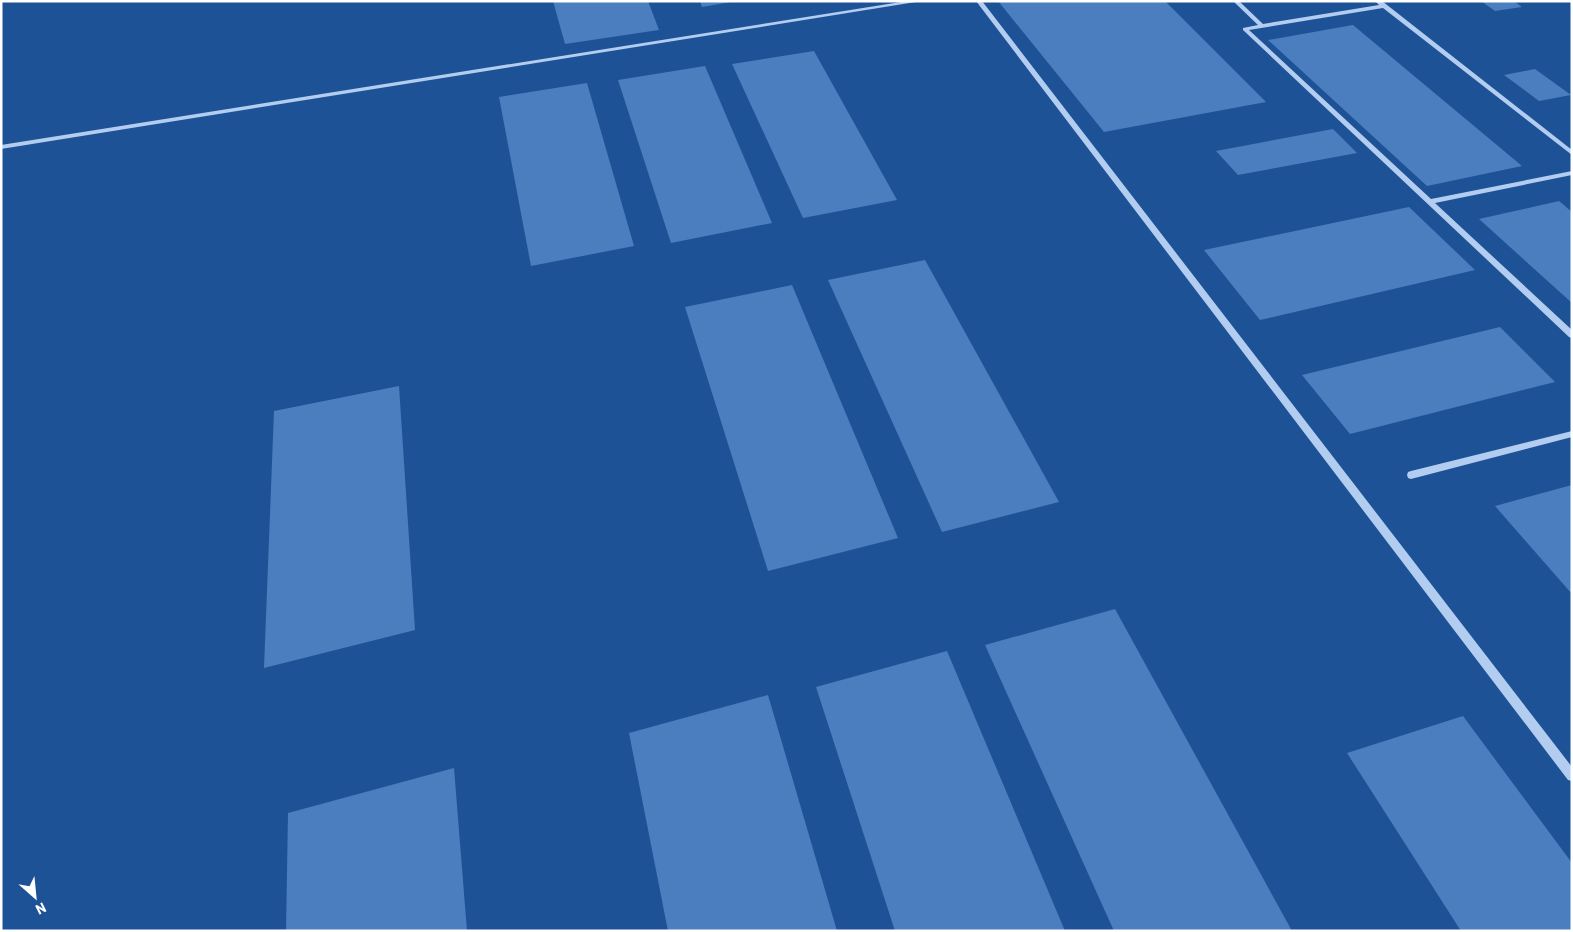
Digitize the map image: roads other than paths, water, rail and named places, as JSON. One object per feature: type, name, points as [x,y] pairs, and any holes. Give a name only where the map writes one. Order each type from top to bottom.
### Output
[{"type":"lane","points":[[1,146],[919,1]]},
{"type":"lane","points":[[979,1],[1572,776]]},
{"type":"lane","points":[[1236,1],[1262,26]]},
{"type":"lane","points":[[1378,1],[1572,153]]},
{"type":"lane","points":[[1383,6],[1245,29],[1572,335]]},
{"type":"lane","points":[[1429,202],[1572,173]]},
{"type":"lane","points":[[1411,475],[1572,434]]}]
